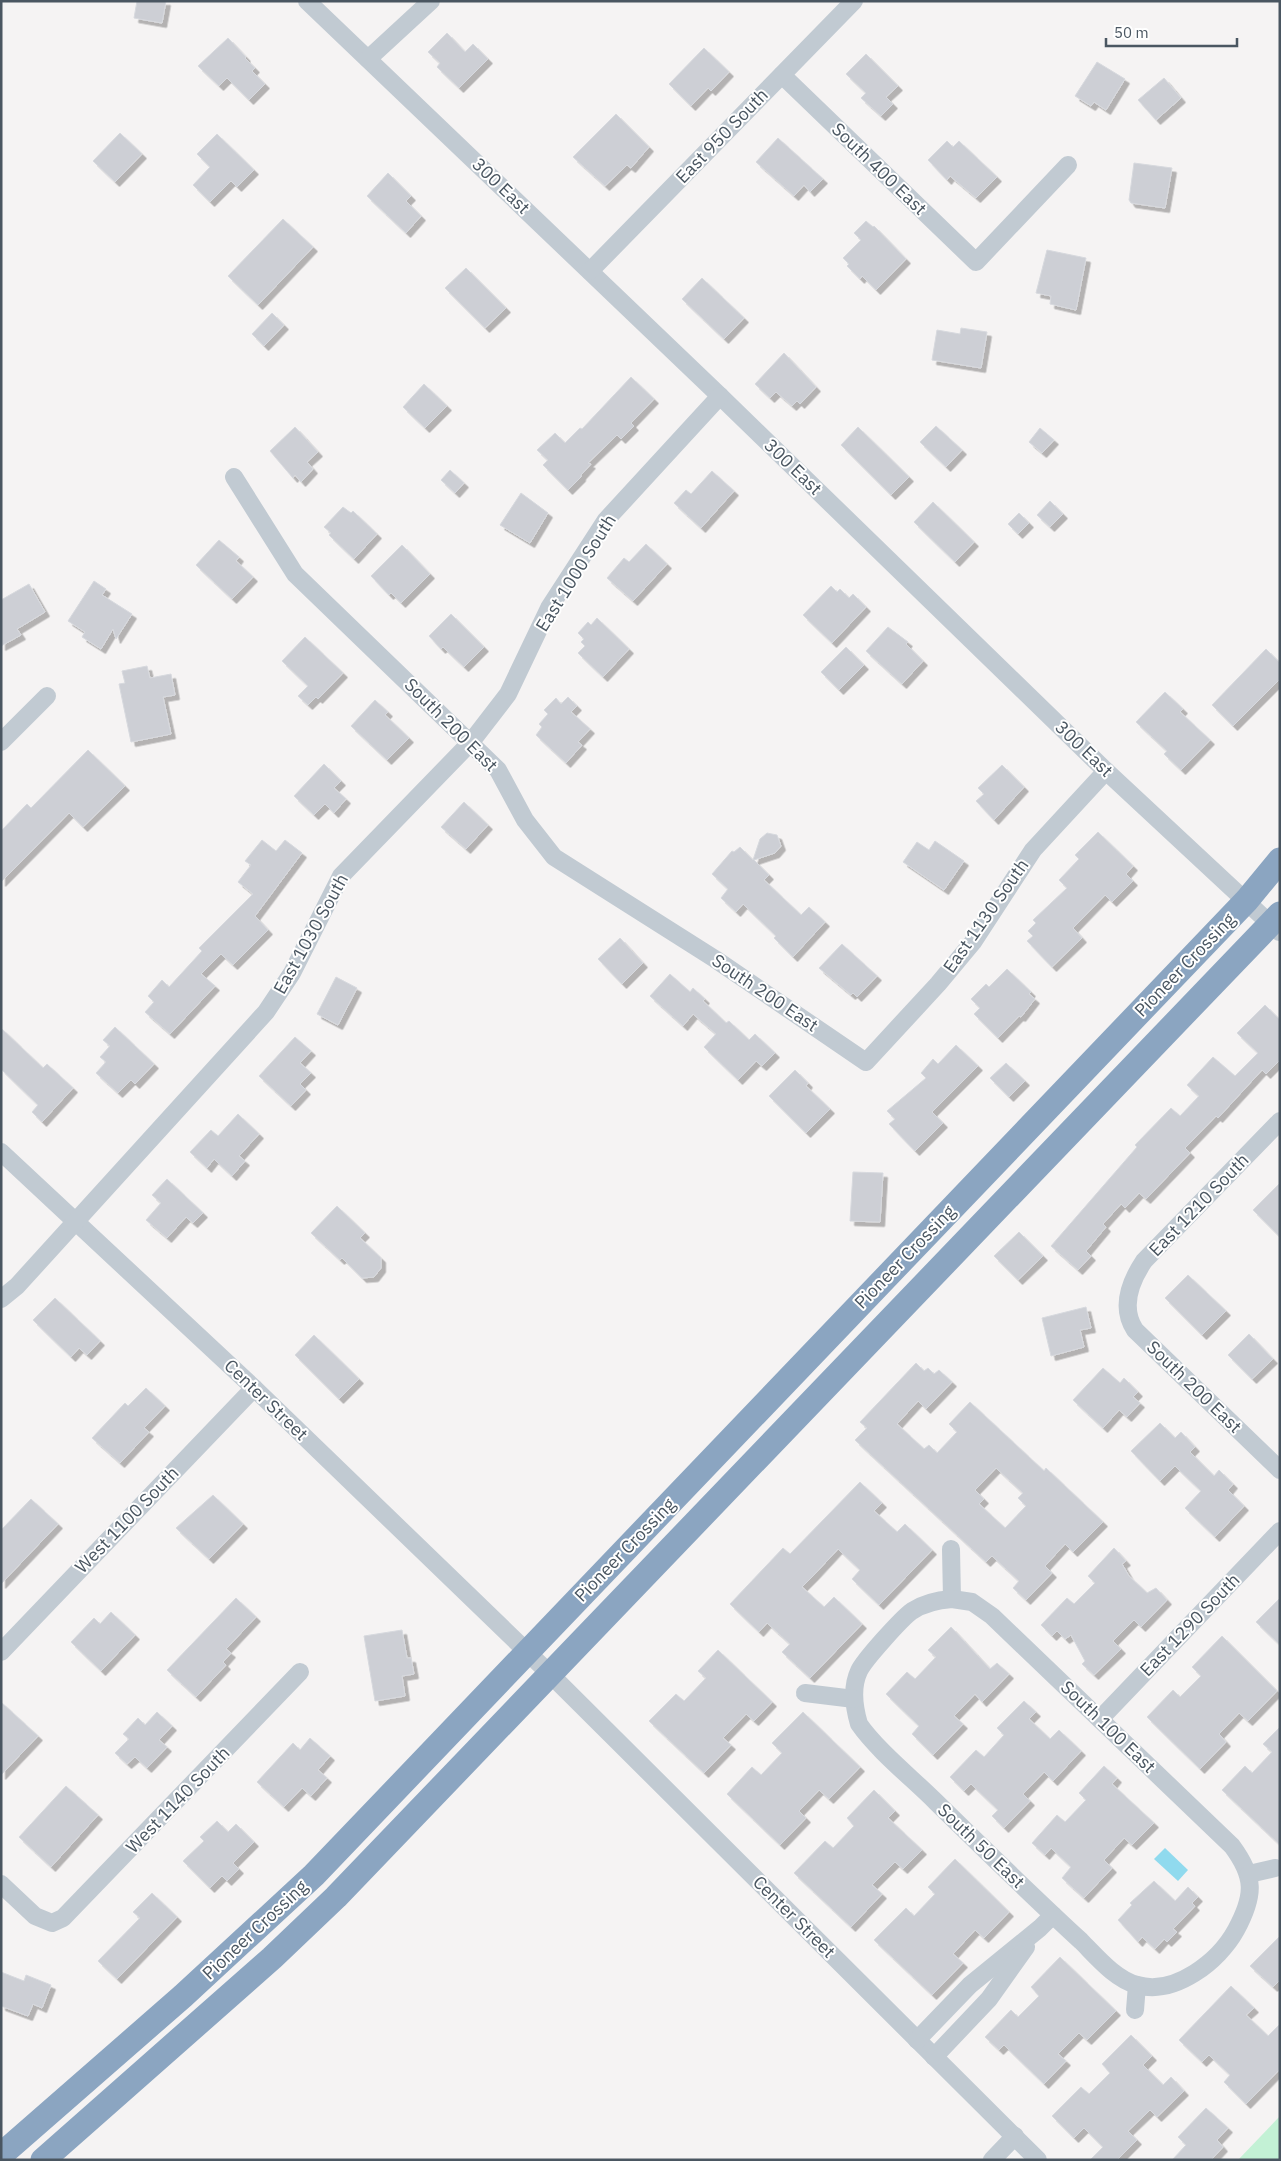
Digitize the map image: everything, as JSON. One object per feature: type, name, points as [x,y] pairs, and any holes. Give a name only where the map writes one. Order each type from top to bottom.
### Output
[{"type":"highway","name":"Pioneer Crossing","points":[[1,2155],[248,1938],[314,1875],[1247,900],[1280,860]]},
{"type":"highway","name":"Pioneer Crossing","points":[[42,2160],[272,1958],[336,1898],[1276,922]]},
{"type":"street","name":"300 East","points":[[307,1],[720,396],[1106,771],[1247,900],[1276,922]]},
{"type":"street","points":[[368,59],[431,1]]},
{"type":"street","name":"East 950 South","points":[[590,272],[854,1]]},
{"type":"street","name":"South 400 East","points":[[782,75],[976,262],[1068,165]]},
{"type":"street","name":"East 1000 South","points":[[471,742],[508,694],[549,608],[606,520],[720,396]]},
{"type":"street","name":"South 200 East","points":[[234,478],[295,574],[498,770],[525,820],[554,857],[715,959],[866,1062]]},
{"type":"street","points":[[1,742],[47,696]]},
{"type":"street","name":"East 1030 South","points":[[1,1299],[17,1286],[266,1012],[292,973],[341,876],[471,742]]},
{"type":"street","name":"East 1130 South","points":[[866,1062],[938,984],[973,942],[1033,850],[1106,771]]},
{"type":"street","name":"East 1210 South","points":[[1128,1295],[1134,1277],[1144,1261],[1280,1121]]},
{"type":"street","name":"Center Street","points":[[1,1152],[254,1388],[528,1652],[1038,2160]]},
{"type":"street","name":"South 200 East","points":[[1128,1295],[1128,1314],[1135,1330],[1280,1470]]},
{"type":"street","name":"West 1100 South","points":[[1,1652],[254,1388]]},
{"type":"street","name":"East 1290 South","points":[[1100,1719],[1280,1531]]},
{"type":"street","points":[[805,1693],[854,1693],[859,1671],[865,1661],[911,1611],[938,1600],[952,1599],[951,1549]]},
{"type":"street","name":"South 100 East","points":[[952,1599],[972,1602],[987,1612],[1232,1846],[1249,1874]]},
{"type":"street","name":"West 1140 South","points":[[1,1884],[35,1916],[52,1923],[63,1918],[300,1672]]},
{"type":"street","name":"South 50 East","points":[[854,1693],[859,1724],[864,1731],[1052,1915],[1119,1976],[1137,1985]]},
{"type":"street","points":[[1134,2010],[1137,1985],[1156,1988],[1175,1984],[1195,1973],[1218,1953],[1234,1934],[1243,1917],[1250,1886],[1249,1874],[1275,1868]]},
{"type":"street","points":[[934,2057],[989,1999],[1040,1928],[1052,1915]]},
{"type":"street","points":[[917,2040],[970,1985],[1040,1928]]},
{"type":"street","points":[[992,2160],[1014,2136]]},
{"type":"green space","points":[[1280,2116],[1280,2160],[1238,2160]]},
{"type":"water","points":[[1165,1848],[1188,1870],[1178,1881],[1154,1859]]},
{"type":"building","points":[[137,1],[166,1],[162,23],[134,18]]},
{"type":"building","points":[[447,33],[465,52],[473,44],[488,59],[459,88],[437,67],[440,63],[428,52]]},
{"type":"building","points":[[228,38],[255,68],[252,71],[265,84],[249,100],[227,78],[219,86],[198,66]]},
{"type":"building","points":[[704,48],[729,72],[711,91],[708,88],[691,106],[669,84]]},
{"type":"building","points":[[866,54],[898,86],[886,97],[893,104],[881,116],[861,98],[866,93],[846,74]]},
{"type":"building","points":[[1097,62],[1125,79],[1106,110],[1094,102],[1091,106],[1075,96]]},
{"type":"building","points":[[1164,78],[1181,98],[1156,120],[1138,100]]},
{"type":"building","points":[[616,114],[649,147],[631,168],[627,165],[605,186],[573,157]]},
{"type":"building","points":[[120,133],[142,154],[115,182],[93,161]]},
{"type":"building","points":[[217,134],[254,170],[237,187],[231,181],[210,202],[193,185],[210,167],[197,154]]},
{"type":"building","points":[[778,138],[823,179],[810,192],[804,185],[794,196],[756,162]]},
{"type":"building","points":[[947,141],[953,147],[959,141],[997,177],[976,198],[950,176],[947,180],[928,160]]},
{"type":"building","points":[[1134,163],[1172,168],[1165,208],[1131,203],[1129,200]]},
{"type":"building","points":[[388,173],[411,196],[406,201],[421,216],[406,233],[367,196]]},
{"type":"building","points":[[283,219],[313,247],[258,305],[228,276]]},
{"type":"building","points":[[866,221],[874,226],[906,259],[876,290],[862,276],[860,279],[847,266],[849,264],[843,258],[861,240],[854,233]]},
{"type":"building","points":[[1047,250],[1086,258],[1076,310],[1050,304],[1051,296],[1036,293]]},
{"type":"building","points":[[466,268],[506,308],[485,328],[445,288]]},
{"type":"building","points":[[702,278],[744,318],[724,339],[682,299]]},
{"type":"building","points":[[272,313],[284,325],[264,346],[252,334]]},
{"type":"building","points":[[961,328],[987,332],[981,368],[932,360],[937,330],[960,334]]},
{"type":"building","points":[[784,353],[816,387],[800,404],[797,401],[792,406],[776,392],[770,398],[755,384]]},
{"type":"building","points":[[631,377],[654,399],[631,423],[634,426],[621,439],[617,435],[588,463],[591,464],[568,490],[543,465],[548,460],[537,450],[555,433],[565,443],[580,428],[582,429]]},
{"type":"building","points":[[424,384],[447,406],[425,428],[403,407]]},
{"type":"building","points":[[936,426],[962,450],[946,467],[920,442]]},
{"type":"building","points":[[295,427],[318,452],[307,462],[313,469],[301,482],[295,475],[293,478],[270,451]]},
{"type":"building","points":[[858,427],[909,477],[891,495],[841,445]]},
{"type":"building","points":[[1040,428],[1054,440],[1042,453],[1029,442]]},
{"type":"building","points":[[450,470],[464,483],[455,493],[441,480]]},
{"type":"building","points":[[712,471],[734,491],[701,528],[674,503],[686,490],[691,494]]},
{"type":"building","points":[[521,493],[548,513],[530,543],[500,525]]},
{"type":"building","points":[[1050,501],[1063,514],[1050,527],[1037,515]]},
{"type":"building","points":[[933,502],[974,542],[955,562],[914,522]]},
{"type":"building","points":[[343,507],[351,513],[353,511],[377,534],[354,559],[329,535],[331,533],[324,527]]},
{"type":"building","points":[[1019,513],[1029,523],[1018,534],[1008,524]]},
{"type":"building","points":[[219,540],[239,557],[236,561],[253,577],[232,599],[196,565]]},
{"type":"building","points":[[646,544],[667,564],[633,601],[607,578],[624,558],[629,562]]},
{"type":"building","points":[[402,545],[430,574],[401,603],[391,593],[389,595],[371,576]]},
{"type":"building","points":[[94,581],[106,589],[102,595],[132,614],[116,639],[113,629],[101,649],[82,637],[85,632],[68,621]]},
{"type":"building","points":[[29,584],[45,612],[17,629],[21,635],[1,646],[1,600]]},
{"type":"building","points":[[831,586],[837,592],[840,589],[849,598],[853,594],[866,607],[832,643],[803,615]]},
{"type":"building","points":[[451,614],[484,647],[464,667],[443,647],[441,649],[429,636]]},
{"type":"building","points":[[597,618],[629,649],[603,677],[578,653],[585,646],[581,642],[584,639],[578,633],[588,622],[591,625]]},
{"type":"building","points":[[888,627],[908,642],[906,644],[923,661],[902,684],[866,651]]},
{"type":"building","points":[[305,637],[343,673],[318,699],[316,697],[308,705],[298,696],[308,686],[282,661]]},
{"type":"building","points":[[846,647],[864,665],[839,690],[821,672]]},
{"type":"building","points":[[1266,649],[1280,663],[1280,679],[1233,726],[1212,705]]},
{"type":"building","points":[[147,666],[150,678],[171,674],[175,695],[163,697],[171,734],[131,742],[119,684],[125,683],[122,671]]},
{"type":"building","points":[[1165,692],[1183,709],[1180,712],[1210,740],[1181,770],[1164,754],[1167,751],[1136,722]]},
{"type":"building","points":[[568,697],[577,706],[571,712],[590,729],[578,742],[582,745],[566,763],[536,735],[542,727],[539,724],[548,714],[544,710],[556,698],[561,704]]},
{"type":"building","points":[[375,700],[388,712],[385,715],[409,738],[387,760],[351,726]]},
{"type":"building","points":[[88,750],[125,786],[83,827],[69,813],[1,882],[1,831],[27,804],[31,808]]},
{"type":"building","points":[[324,764],[341,781],[334,788],[346,799],[334,813],[325,804],[314,815],[294,796]]},
{"type":"building","points":[[1002,765],[1024,787],[994,820],[976,801],[984,794],[978,788]]},
{"type":"building","points":[[464,802],[488,825],[466,849],[441,827]]},
{"type":"building","points":[[1098,832],[1133,866],[1126,874],[1133,881],[1112,902],[1105,895],[1073,928],[1082,938],[1052,967],[1027,941],[1033,936],[1028,931],[1036,923],[1033,920],[1067,888],[1059,880],[1079,859],[1075,855]]},
{"type":"building","points":[[767,833],[777,835],[781,846],[775,853],[754,860],[769,875],[764,880],[801,915],[809,907],[825,922],[793,957],[774,938],[776,936],[743,904],[736,912],[721,898],[728,889],[712,874],[732,851],[734,852],[740,847],[753,860],[760,839]]},
{"type":"building","points":[[262,840],[276,851],[285,840],[302,853],[255,916],[268,930],[233,965],[221,954],[201,974],[215,986],[170,1034],[145,1012],[154,1002],[148,996],[162,980],[169,987],[202,951],[199,948],[253,894],[238,882],[251,865],[245,861]]},
{"type":"building","points":[[935,841],[964,861],[944,890],[903,862],[917,842],[929,850]]},
{"type":"building","points":[[620,938],[643,963],[622,984],[598,959]]},
{"type":"building","points":[[842,944],[877,976],[857,997],[853,993],[851,995],[819,968]]},
{"type":"building","points":[[1007,969],[1031,992],[1029,994],[1035,999],[1021,1017],[1019,1016],[998,1038],[974,1014],[980,1008],[971,999],[986,984],[989,987]]},
{"type":"building","points":[[670,974],[690,992],[693,988],[705,999],[703,1001],[726,1023],[729,1021],[749,1040],[755,1034],[775,1053],[762,1066],[756,1061],[738,1080],[704,1047],[716,1034],[693,1014],[683,1026],[650,996]]},
{"type":"building","points":[[336,977],[357,988],[338,1025],[317,1014]]},
{"type":"building","points":[[1265,1005],[1280,1020],[1280,1060],[1266,1074],[1262,1070],[1218,1118],[1216,1116],[1185,1148],[1190,1153],[1146,1199],[1139,1193],[1125,1208],[1121,1204],[1103,1224],[1106,1227],[1086,1251],[1091,1256],[1078,1270],[1051,1246],[1137,1147],[1135,1145],[1171,1108],[1180,1116],[1199,1096],[1187,1085],[1213,1057],[1235,1076],[1258,1053],[1237,1033]]},
{"type":"building","points":[[115,1027],[154,1064],[135,1084],[131,1080],[118,1093],[96,1073],[106,1062],[100,1057],[110,1046],[103,1040]]},
{"type":"building","points":[[1,1028],[43,1068],[47,1064],[73,1088],[42,1122],[32,1112],[38,1105],[1,1069]]},
{"type":"building","points":[[295,1037],[311,1051],[300,1063],[311,1073],[300,1084],[306,1090],[291,1106],[259,1076]]},
{"type":"building","points":[[956,1045],[978,1066],[932,1112],[943,1123],[915,1151],[889,1124],[895,1119],[887,1111],[926,1078],[921,1073],[933,1059],[938,1064]]},
{"type":"building","points":[[1006,1063],[1025,1081],[1009,1097],[990,1078]]},
{"type":"building","points":[[795,1070],[808,1083],[806,1086],[830,1109],[806,1133],[769,1096]]},
{"type":"building","points":[[238,1114],[259,1134],[239,1156],[245,1161],[232,1176],[214,1159],[207,1168],[190,1152],[211,1130],[218,1136]]},
{"type":"building","points":[[853,1172],[883,1173],[880,1222],[850,1221]]},
{"type":"building","points":[[167,1179],[203,1213],[193,1223],[186,1217],[167,1238],[146,1220],[161,1203],[152,1195]]},
{"type":"building","points":[[1280,1183],[1280,1237],[1253,1210]]},
{"type":"building","points":[[337,1206],[365,1233],[360,1238],[381,1258],[381,1268],[374,1277],[362,1278],[342,1258],[340,1260],[311,1233]]},
{"type":"building","points":[[1019,1232],[1043,1256],[1018,1280],[994,1256]]},
{"type":"building","points":[[1188,1275],[1226,1311],[1202,1335],[1165,1298]]},
{"type":"building","points":[[55,1298],[100,1341],[87,1355],[79,1348],[71,1357],[33,1320]]},
{"type":"building","points":[[1086,1307],[1091,1328],[1080,1330],[1084,1347],[1051,1356],[1042,1318]]},
{"type":"building","points":[[1249,1334],[1273,1359],[1252,1379],[1228,1355]]},
{"type":"building","points":[[314,1335],[359,1379],[339,1399],[295,1355]]},
{"type":"building","points":[[916,1363],[924,1371],[928,1368],[934,1374],[939,1370],[952,1382],[926,1409],[918,1401],[897,1424],[924,1449],[929,1445],[937,1453],[957,1432],[949,1424],[970,1402],[1044,1471],[1046,1468],[1103,1522],[1073,1552],[1065,1544],[1045,1566],[1052,1573],[1026,1600],[1013,1588],[1019,1581],[992,1556],[986,1562],[855,1440],[867,1428],[860,1422]],"holes":[[[996,1468],[1023,1493],[1018,1498],[1026,1506],[1005,1528],[979,1504],[984,1499],[975,1490]]]},
{"type":"building","points":[[1103,1368],[1120,1383],[1124,1378],[1138,1392],[1133,1397],[1140,1403],[1127,1417],[1119,1410],[1103,1428],[1073,1400]]},
{"type":"building","points":[[146,1388],[165,1406],[144,1428],[149,1432],[120,1463],[92,1438],[125,1403],[128,1406]]},
{"type":"building","points":[[1160,1423],[1175,1438],[1181,1432],[1195,1447],[1190,1452],[1214,1476],[1219,1470],[1233,1484],[1228,1490],[1244,1506],[1215,1537],[1185,1508],[1201,1491],[1175,1466],[1160,1481],[1131,1451]]},
{"type":"building","points":[[860,1482],[882,1503],[874,1511],[897,1532],[905,1524],[932,1550],[879,1605],[852,1579],[860,1570],[838,1549],[802,1587],[824,1607],[834,1597],[862,1624],[810,1678],[782,1652],[790,1644],[767,1623],[759,1632],[730,1604],[783,1548],[790,1554]]},
{"type":"building","points":[[213,1495],[243,1524],[209,1559],[176,1528]]},
{"type":"building","points":[[31,1499],[58,1524],[1,1584],[1,1530]]},
{"type":"building","points":[[1114,1548],[1126,1561],[1122,1564],[1129,1576],[1147,1593],[1156,1588],[1167,1600],[1141,1627],[1134,1620],[1113,1641],[1121,1649],[1094,1675],[1082,1664],[1085,1661],[1071,1635],[1065,1639],[1057,1631],[1052,1636],[1041,1625],[1067,1598],[1074,1604],[1095,1583],[1088,1576]]},
{"type":"building","points":[[236,1598],[256,1617],[226,1649],[231,1653],[223,1662],[226,1665],[196,1697],[167,1670]]},
{"type":"building","points":[[1280,1598],[1280,1645],[1256,1622]]},
{"type":"building","points":[[111,1612],[135,1635],[101,1671],[71,1642],[94,1618],[100,1624]]},
{"type":"building","points":[[951,1627],[990,1669],[997,1663],[1009,1674],[982,1702],[975,1694],[954,1716],[963,1724],[933,1755],[912,1734],[919,1726],[886,1694],[907,1672],[915,1679],[936,1657],[928,1650]]},
{"type":"building","points":[[402,1630],[407,1658],[411,1658],[414,1674],[402,1676],[405,1696],[375,1701],[364,1636]]},
{"type":"building","points":[[1222,1636],[1277,1691],[1248,1721],[1239,1713],[1219,1734],[1226,1742],[1200,1769],[1147,1717],[1173,1690],[1180,1697],[1201,1676],[1192,1667]]},
{"type":"building","points":[[718,1650],[772,1702],[754,1721],[746,1714],[723,1738],[731,1745],[704,1773],[649,1721],[676,1694],[684,1701],[706,1678],[698,1671]]},
{"type":"building","points":[[1024,1701],[1036,1712],[1029,1719],[1050,1739],[1059,1730],[1081,1751],[1053,1781],[1044,1772],[1023,1794],[1030,1801],[1004,1828],[992,1816],[998,1810],[971,1784],[964,1791],[950,1777],[976,1750],[984,1757],[1004,1735],[997,1728]]},
{"type":"building","points":[[1,1702],[38,1736],[1,1775]]},
{"type":"building","points":[[157,1712],[172,1726],[159,1740],[167,1747],[147,1768],[135,1757],[127,1764],[115,1753],[129,1739],[123,1734],[138,1718],[145,1725]]},
{"type":"building","points":[[803,1712],[860,1767],[829,1799],[819,1790],[799,1811],[806,1818],[780,1845],[727,1794],[752,1767],[761,1775],[782,1753],[772,1743]]},
{"type":"building","points":[[1280,1727],[1280,1845],[1222,1790],[1245,1766],[1252,1773],[1272,1752],[1263,1744]]},
{"type":"building","points":[[310,1738],[330,1756],[318,1770],[327,1778],[311,1796],[302,1788],[284,1807],[257,1782],[293,1743],[300,1750]]},
{"type":"building","points":[[1104,1766],[1117,1778],[1112,1784],[1154,1823],[1132,1845],[1124,1838],[1104,1860],[1112,1868],[1084,1898],[1062,1878],[1071,1867],[1051,1848],[1045,1855],[1032,1843],[1057,1815],[1065,1822],[1086,1800],[1079,1793]]},
{"type":"building","points":[[66,1786],[98,1815],[51,1867],[19,1837]]},
{"type":"building","points":[[874,1790],[895,1811],[888,1818],[922,1850],[903,1869],[895,1862],[872,1885],[882,1894],[851,1927],[794,1873],[825,1841],[833,1848],[854,1826],[847,1818]]},
{"type":"building","points":[[217,1821],[228,1832],[236,1824],[254,1842],[233,1863],[239,1869],[227,1881],[222,1876],[210,1888],[183,1861],[204,1841],[200,1837]]},
{"type":"building","points":[[955,1859],[1009,1912],[984,1938],[975,1930],[953,1954],[963,1963],[932,1995],[874,1940],[906,1908],[914,1916],[935,1894],[928,1887]]},
{"type":"building","points":[[1154,1881],[1175,1901],[1188,1887],[1198,1897],[1192,1903],[1195,1906],[1173,1929],[1177,1932],[1167,1942],[1164,1939],[1155,1949],[1142,1937],[1138,1942],[1118,1920],[1132,1905],[1130,1903]]},
{"type":"building","points":[[152,1893],[177,1917],[117,1979],[98,1961],[140,1918],[133,1912]]},
{"type":"building","points":[[1280,1936],[1280,1980],[1273,1987],[1250,1966]]},
{"type":"building","points":[[1060,1957],[1116,2011],[1087,2040],[1079,2033],[1058,2054],[1066,2061],[1044,2084],[1004,2045],[999,2050],[985,2037],[1011,2010],[1018,2017],[1039,1996],[1031,1987]]},
{"type":"building","points":[[1,1972],[24,1981],[26,1975],[51,1985],[42,2008],[33,2004],[28,2016],[1,2006]]},
{"type":"building","points":[[1231,1986],[1254,2008],[1246,2015],[1268,2036],[1280,2024],[1280,2069],[1246,2104],[1224,2082],[1230,2075],[1209,2055],[1202,2062],[1179,2040]]},
{"type":"building","points":[[1131,2035],[1152,2056],[1143,2065],[1163,2085],[1171,2077],[1184,2091],[1157,2117],[1150,2110],[1128,2131],[1137,2140],[1117,2160],[1090,2160],[1103,2147],[1084,2128],[1074,2138],[1052,2116],[1081,2087],[1089,2094],[1110,2073],[1102,2064]]},
{"type":"building","points":[[1206,2108],[1228,2128],[1217,2140],[1223,2147],[1211,2160],[1172,2160],[1186,2145],[1178,2137]]}]
